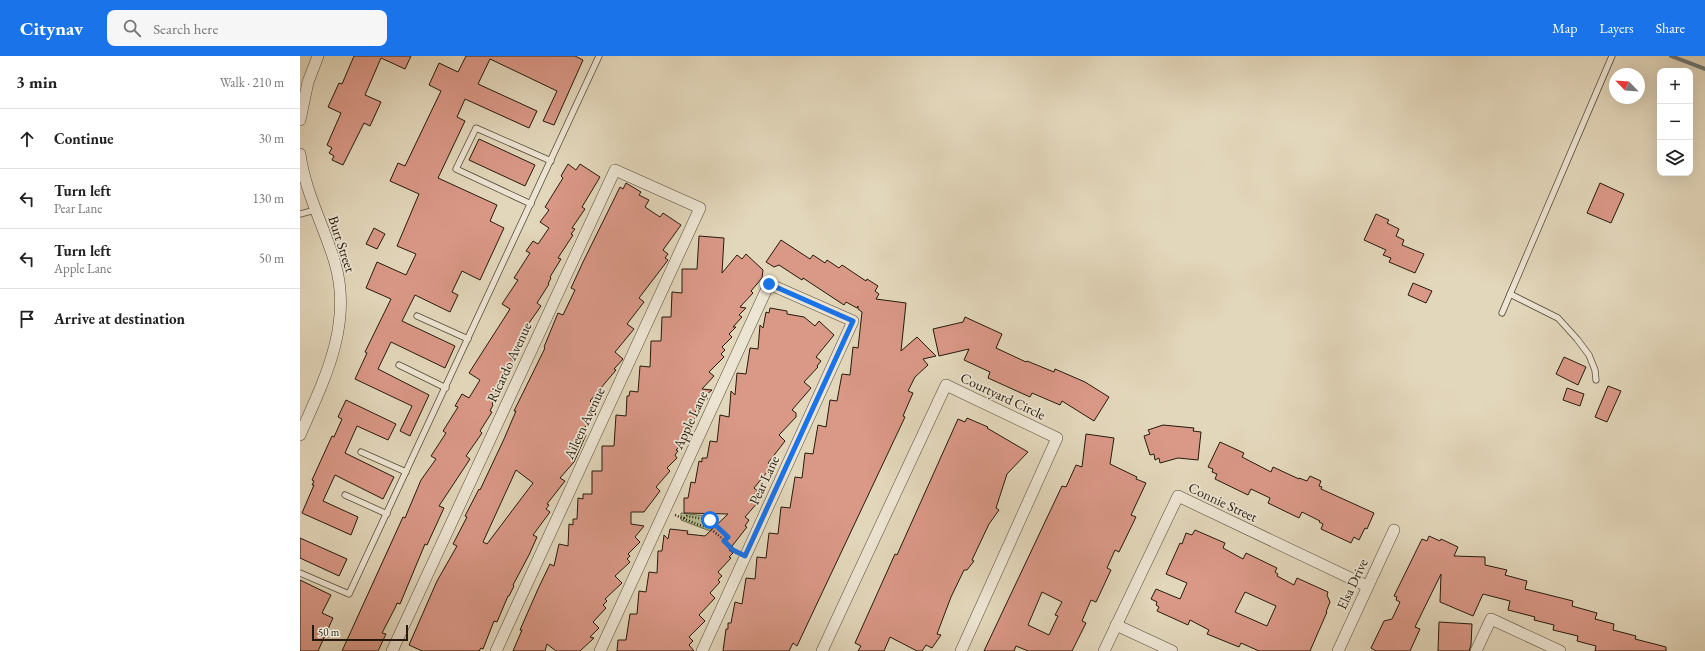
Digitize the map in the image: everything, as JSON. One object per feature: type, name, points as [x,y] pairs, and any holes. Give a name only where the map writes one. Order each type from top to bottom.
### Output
[{"type":"street","points":[[300,120],[308,82],[318,56]]},
{"type":"street","name":"Burt Street","points":[[300,154],[304,174],[315,210],[335,264],[338,280],[339,324],[335,350],[329,370],[300,435]]},
{"type":"street","name":"Ricardo Avenue","points":[[392,651],[615,170],[700,208]]},
{"type":"street","name":"Aileen Avenue","points":[[496,651],[700,208]]},
{"type":"street","name":"Apple Lane","points":[[600,651],[769,284],[853,321]]},
{"type":"street","name":"Pear Lane","points":[[702,651],[853,321]]},
{"type":"street","name":"Courtyard Circle","points":[[822,651],[946,386],[1057,438],[961,651]]},
{"type":"street","name":"Connie Street","points":[[1104,651],[1178,496],[1367,586]]},
{"type":"street","name":"Elsa Drive","points":[[1338,651],[1394,530]]},
{"type":"street","points":[[1476,651],[1491,619],[1560,651]]},
{"type":"street","points":[[1116,625],[1172,651]]},
{"type":"lane","points":[[1502,313],[1612,56]]},
{"type":"lane","points":[[300,573],[349,594],[446,388],[598,57]]},
{"type":"lane","points":[[531,204],[456,169],[476,128],[550,162]]},
{"type":"lane","points":[[300,214],[315,210]]},
{"type":"lane","points":[[1510,294],[1558,318],[1577,339],[1589,356],[1595,370],[1596,380]]},
{"type":"lane","points":[[417,316],[468,339]]},
{"type":"lane","points":[[399,365],[446,388]]},
{"type":"lane","points":[[361,452],[406,472]]},
{"type":"lane","points":[[345,495],[387,514]]},
{"type":"path","points":[[724,541],[728,537],[710,520],[687,516],[682,517],[699,525],[710,528],[733,550],[745,556]]},
{"type":"green space","points":[[681,513],[711,518],[732,536],[725,544],[710,531],[681,520]]},
{"type":"building","points":[[354,56],[411,56],[405,69],[381,58],[365,95],[381,102],[370,126],[364,123],[343,165],[332,160],[334,156],[329,153],[332,148],[327,145],[341,113],[328,107],[339,83],[342,84]]},
{"type":"building","points":[[466,56],[575,56],[583,60],[554,125],[543,121],[557,91],[490,59],[478,84],[537,111],[529,128],[465,99],[457,117],[465,121],[438,178],[497,205],[490,221],[504,228],[480,280],[462,271],[452,292],[458,295],[450,312],[415,295],[402,321],[455,346],[445,368],[391,342],[378,369],[429,395],[410,436],[400,431],[412,406],[355,379],[367,353],[365,352],[391,299],[366,288],[377,262],[406,275],[416,254],[397,246],[419,194],[390,181],[398,163],[405,166],[441,91],[429,85],[439,63],[458,72]]},
{"type":"building","points":[[479,139],[535,165],[525,186],[469,160]]},
{"type":"building","points":[[568,164],[576,170],[580,164],[600,177],[582,207],[585,209],[572,228],[575,229],[571,234],[573,235],[558,258],[561,259],[550,277],[549,284],[537,303],[541,306],[522,333],[524,334],[512,353],[513,354],[510,358],[514,361],[498,384],[503,387],[492,404],[493,405],[490,411],[492,412],[480,431],[482,433],[466,456],[470,459],[439,506],[444,508],[427,545],[425,544],[400,604],[397,603],[382,633],[386,634],[378,651],[342,651],[403,517],[405,518],[421,480],[436,459],[431,456],[446,433],[443,431],[458,407],[455,406],[462,394],[469,398],[480,380],[469,373],[510,309],[502,304],[518,280],[514,278],[530,253],[526,251],[533,241],[538,244],[549,228],[540,222],[549,210],[545,207],[563,178],[561,176]]},
{"type":"building","points":[[626,183],[641,192],[639,195],[649,200],[645,207],[660,217],[663,213],[681,225],[663,250],[668,254],[665,258],[668,260],[639,298],[644,302],[627,324],[634,329],[615,352],[623,359],[614,369],[616,370],[590,401],[596,407],[593,411],[596,414],[581,432],[586,435],[574,462],[560,478],[565,481],[547,504],[549,505],[546,509],[550,512],[533,535],[537,537],[513,585],[514,586],[497,622],[494,621],[483,649],[481,648],[479,651],[422,651],[409,645],[437,581],[457,546],[453,544],[467,517],[465,516],[479,489],[480,490],[504,439],[516,411],[514,411],[545,348],[544,347],[558,313],[563,315],[575,290],[571,288],[583,262],[620,187],[623,189]],"holes":[[[516,470],[533,483],[487,544],[483,542]]]},
{"type":"building","points":[[1600,183],[1624,194],[1611,223],[1587,213]]},
{"type":"building","points":[[1376,214],[1389,220],[1387,223],[1399,229],[1396,236],[1404,240],[1402,245],[1424,254],[1415,273],[1389,262],[1391,258],[1383,255],[1386,250],[1364,240]]},
{"type":"building","points":[[374,228],[385,234],[377,249],[366,244]]},
{"type":"building","points":[[699,236],[724,238],[722,273],[737,255],[742,259],[746,254],[763,270],[762,278],[751,291],[753,293],[740,307],[746,308],[739,315],[742,317],[733,327],[736,327],[729,334],[732,337],[722,347],[725,350],[721,354],[724,357],[709,372],[714,376],[702,389],[712,390],[705,396],[708,398],[693,414],[696,417],[685,428],[689,431],[685,436],[687,438],[676,450],[678,451],[675,455],[677,458],[667,468],[670,471],[656,487],[660,491],[644,512],[631,512],[631,524],[644,526],[635,537],[640,542],[628,554],[630,556],[627,559],[630,562],[615,576],[622,583],[605,599],[607,601],[603,605],[606,608],[593,622],[599,628],[590,637],[594,638],[580,651],[556,651],[547,644],[545,651],[513,651],[522,630],[520,630],[550,564],[554,566],[559,544],[568,546],[569,524],[573,525],[573,519],[577,519],[578,498],[583,499],[583,494],[592,494],[592,471],[602,471],[602,446],[614,446],[616,415],[626,416],[627,396],[629,396],[630,391],[638,392],[640,366],[650,367],[651,341],[661,341],[662,317],[671,317],[672,292],[682,293],[682,269],[697,269]]},
{"type":"building","points":[[781,240],[810,259],[813,255],[825,263],[827,260],[839,268],[842,265],[866,281],[867,279],[878,286],[875,291],[879,294],[876,299],[906,303],[901,351],[917,337],[936,356],[923,359],[928,365],[915,377],[908,391],[913,393],[903,416],[905,417],[797,646],[793,643],[789,651],[723,651],[726,629],[728,629],[728,623],[731,623],[735,602],[742,604],[746,578],[755,579],[757,557],[766,558],[769,533],[778,534],[781,507],[790,508],[795,477],[802,478],[805,453],[813,454],[818,425],[826,427],[830,400],[837,401],[842,374],[850,375],[853,347],[858,348],[862,312],[858,309],[858,306],[857,308],[846,302],[844,305],[803,278],[802,280],[779,265],[774,267],[766,262]]},
{"type":"building","points":[[1413,283],[1432,291],[1426,303],[1408,295]]},
{"type":"building","points":[[770,308],[787,311],[787,314],[804,317],[815,326],[819,321],[834,335],[816,357],[821,361],[817,366],[818,367],[804,382],[811,388],[792,410],[796,413],[796,417],[779,435],[785,441],[768,463],[772,466],[754,488],[760,493],[756,498],[759,501],[745,517],[749,520],[745,526],[747,527],[729,550],[733,553],[729,557],[731,558],[718,572],[722,576],[718,580],[720,582],[710,593],[715,598],[699,615],[705,621],[689,637],[693,641],[689,645],[694,651],[617,651],[618,640],[626,640],[630,614],[637,614],[639,591],[646,592],[649,572],[657,573],[658,551],[662,551],[664,535],[668,539],[670,529],[688,531],[687,534],[705,536],[728,514],[684,513],[684,498],[688,498],[691,482],[695,483],[699,461],[702,462],[702,458],[707,458],[710,441],[717,442],[720,415],[729,417],[731,391],[735,395],[737,373],[746,374],[750,348],[758,349],[760,325],[763,328],[766,312],[769,313]]},
{"type":"building","points":[[965,317],[1002,334],[996,348],[1026,362],[1027,361],[1054,372],[1055,369],[1085,382],[1109,397],[1094,421],[1062,401],[1060,405],[1032,393],[1030,397],[988,378],[990,372],[964,360],[969,349],[939,356],[933,329],[963,322]]},
{"type":"building","points":[[1564,357],[1586,367],[1578,385],[1556,374]]},
{"type":"building","points":[[1608,386],[1621,391],[1607,422],[1595,417]]},
{"type":"building","points":[[1567,388],[1584,394],[1580,406],[1563,400]]},
{"type":"building","points":[[346,400],[396,424],[388,440],[357,426],[345,453],[394,477],[383,499],[335,475],[323,501],[358,517],[351,535],[302,513],[314,485],[312,485],[314,481],[312,480],[332,436],[334,437],[342,419],[338,417]]},
{"type":"building","points":[[967,418],[988,427],[987,428],[1028,452],[1007,474],[996,508],[999,510],[989,524],[972,560],[974,561],[967,570],[964,570],[951,597],[937,634],[941,635],[932,648],[926,645],[922,651],[917,651],[890,637],[884,651],[858,651],[861,646],[855,643],[895,554],[897,555],[958,419],[965,422]]},
{"type":"building","points":[[1163,425],[1194,428],[1193,431],[1201,432],[1198,460],[1178,458],[1160,463],[1159,458],[1155,460],[1154,454],[1150,455],[1144,436],[1150,434],[1148,430]]},
{"type":"building","points":[[1086,434],[1114,438],[1110,464],[1146,483],[1131,515],[1136,517],[1119,552],[1115,550],[1107,568],[1111,570],[1096,602],[1091,600],[1082,621],[1086,623],[1072,651],[1028,651],[1016,646],[1014,651],[984,651],[1062,486],[1066,487],[1076,465],[1082,467]],"holes":[[[1042,592],[1062,602],[1055,615],[1058,616],[1049,635],[1028,625]]]},
{"type":"building","points":[[1220,442],[1244,453],[1242,457],[1271,472],[1273,467],[1299,479],[1307,481],[1310,476],[1321,481],[1319,486],[1322,487],[1321,489],[1374,513],[1367,529],[1365,528],[1359,540],[1354,537],[1351,543],[1321,529],[1323,524],[1319,522],[1320,521],[1302,512],[1299,518],[1268,503],[1270,498],[1251,489],[1248,495],[1215,479],[1217,474],[1212,472],[1213,469],[1208,467]]},
{"type":"building","points":[[1195,530],[1225,543],[1223,548],[1243,559],[1246,553],[1277,568],[1275,572],[1278,574],[1277,576],[1294,585],[1297,578],[1328,592],[1327,595],[1330,602],[1327,612],[1310,651],[1259,651],[1241,643],[1239,647],[1207,634],[1209,630],[1190,620],[1188,625],[1157,611],[1159,607],[1156,605],[1157,602],[1151,599],[1156,589],[1180,599],[1187,583],[1166,574],[1180,543],[1182,544],[1186,533],[1192,535]],"holes":[[[1245,592],[1276,606],[1267,626],[1235,612]]]},
{"type":"building","points":[[1429,536],[1440,541],[1441,539],[1458,547],[1454,556],[1485,557],[1485,565],[1507,570],[1505,575],[1527,581],[1525,589],[1573,601],[1572,606],[1597,613],[1595,619],[1614,624],[1613,630],[1636,636],[1635,639],[1666,647],[1666,651],[1595,651],[1596,646],[1577,641],[1578,636],[1553,630],[1554,625],[1534,620],[1535,617],[1508,610],[1510,601],[1483,594],[1473,616],[1440,602],[1441,574],[1415,627],[1420,629],[1410,651],[1376,651],[1371,648],[1384,621],[1392,619],[1400,602],[1396,600],[1397,597],[1394,596],[1422,539],[1427,541]]},
{"type":"building","points":[[300,538],[347,559],[339,576],[300,558]]},
{"type":"building","points":[[300,580],[331,595],[322,613],[333,618],[318,651],[300,651]]},
{"type":"building","points":[[1439,622],[1472,624],[1471,645],[1469,651],[1438,651]]},
{"type":"waterway","points":[[1671,56],[1705,69]]},
{"type":"route","points":[[710,520],[728,537],[724,541],[733,550],[745,556],[853,321],[769,284]]}]
